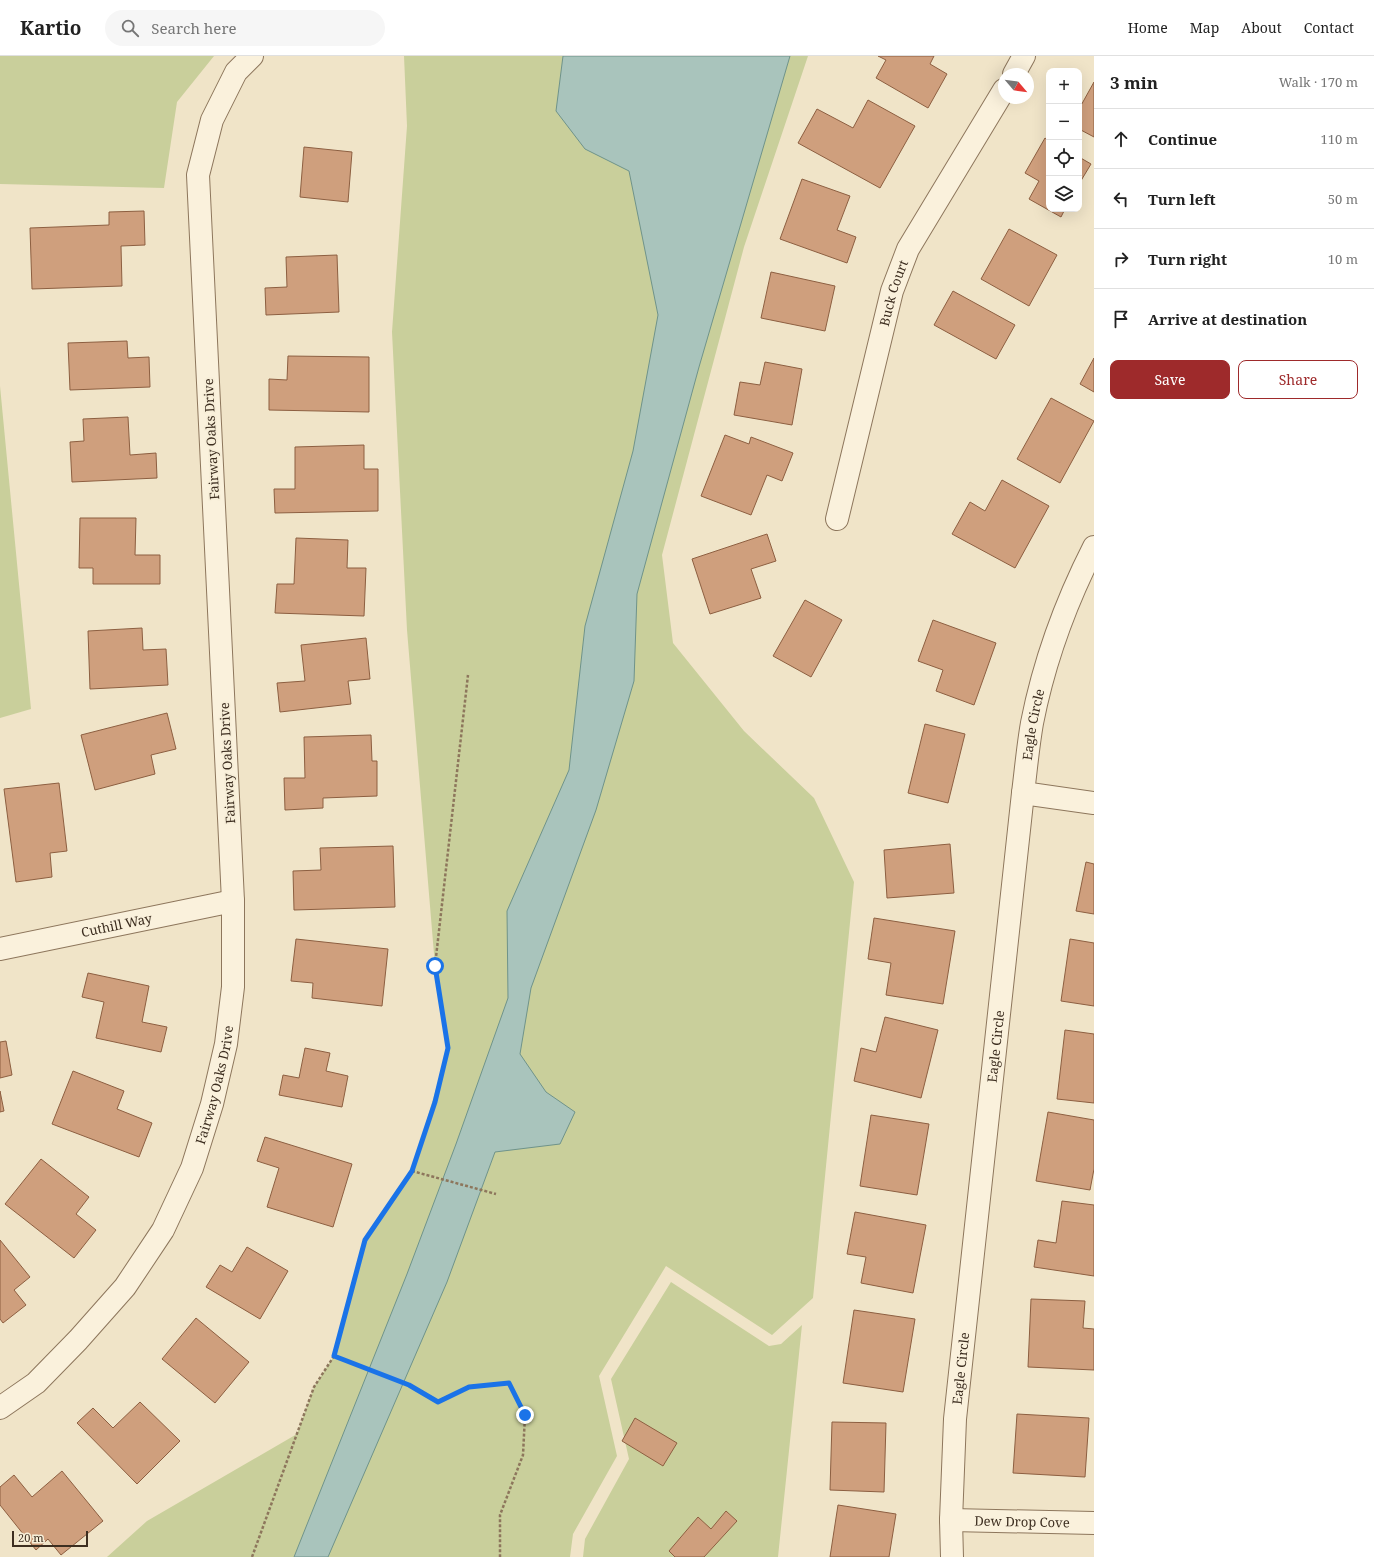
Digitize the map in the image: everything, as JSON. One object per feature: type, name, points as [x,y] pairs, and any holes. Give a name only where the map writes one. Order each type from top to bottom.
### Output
[{"type":"street","name":"Fairway Oaks Drive","points":[[0,1408],[36,1383],[78,1340],[124,1287],[163,1230],[192,1168],[212,1104],[226,1044],[233,987],[233,901],[198,175],[212,120],[236,72],[252,56]]},
{"type":"street","points":[[1017,68],[1024,56]]},
{"type":"street","name":"Buck Court","points":[[837,519],[890,299],[897,277],[908,249],[998,100]]},
{"type":"street","name":"Eagle Circle","points":[[952,1557],[951,1520],[955,1419],[1023,793],[1032,724],[1044,673],[1063,618],[1082,570],[1094,547]]},
{"type":"street","points":[[1023,793],[1094,804]]},
{"type":"street","name":"Cuthill Way","points":[[0,949],[233,901]]},
{"type":"street","name":"Dew Drop Cove","points":[[951,1520],[1094,1523]]},
{"type":"path","points":[[252,1557],[314,1387],[334,1356],[365,1240],[412,1171],[435,1102],[448,1048],[435,966],[468,675]]},
{"type":"path","points":[[412,1171],[437,1176],[496,1194]]},
{"type":"path","points":[[334,1356],[409,1385],[438,1402],[469,1387],[509,1383],[525,1415],[523,1455],[500,1515],[500,1557]]},
{"type":"green space","points":[[0,56],[214,56],[177,102],[164,188],[0,184]]},
{"type":"green space","points":[[404,56],[808,56],[744,247],[662,555],[673,643],[744,731],[814,798],[854,882],[813,1298],[772,1335],[666,1266],[599,1376],[617,1456],[573,1534],[570,1557],[107,1557],[147,1521],[297,1434],[314,1387],[334,1356],[365,1240],[412,1171],[448,1048],[435,966],[407,630],[392,332],[407,126]]},
{"type":"green space","points":[[0,386],[31,709],[0,718]]},
{"type":"green space","points":[[671,1282],[769,1346],[781,1344],[802,1325],[778,1557],[583,1557],[585,1539],[629,1459],[611,1379]]},
{"type":"water","points":[[563,56],[790,56],[699,367],[637,594],[634,681],[596,810],[531,988],[520,1054],[546,1092],[575,1112],[560,1144],[495,1152],[447,1282],[328,1557],[294,1557],[407,1274],[456,1144],[508,998],[507,911],[569,770],[585,626],[633,451],[658,315],[629,171],[585,149],[556,111]]},
{"type":"building","points":[[878,56],[934,56],[930,64],[947,74],[928,108],[876,78],[886,60]]},
{"type":"building","points":[[1094,82],[1094,137],[1082,131],[1082,104]]},
{"type":"building","points":[[868,100],[915,126],[880,188],[798,143],[817,109],[853,128]]},
{"type":"building","points":[[1045,138],[1046,209],[1029,199],[1039,181],[1025,173]]},
{"type":"building","points":[[304,147],[352,152],[348,202],[300,197]]},
{"type":"building","points":[[1082,159],[1091,164],[1082,179]]},
{"type":"building","points":[[802,179],[850,196],[837,230],[856,237],[847,263],[780,239]]},
{"type":"building","points":[[144,211],[145,245],[121,246],[122,286],[32,289],[30,228],[109,225],[109,212]]},
{"type":"building","points":[[1052,212],[1064,212],[1061,217]]},
{"type":"building","points":[[1009,229],[1057,255],[1029,306],[981,279]]},
{"type":"building","points":[[337,255],[339,312],[266,315],[265,288],[287,287],[286,257]]},
{"type":"building","points":[[771,272],[835,286],[825,331],[761,318]]},
{"type":"building","points":[[953,291],[1015,325],[996,359],[934,325]]},
{"type":"building","points":[[127,341],[128,358],[149,357],[150,387],[70,390],[68,343]]},
{"type":"building","points":[[288,356],[369,357],[369,412],[269,410],[269,379],[287,380]]},
{"type":"building","points":[[1094,358],[1094,392],[1080,384]]},
{"type":"building","points":[[765,362],[802,369],[792,425],[734,415],[740,382],[760,385]]},
{"type":"building","points":[[1051,398],[1094,421],[1060,483],[1017,459]]},
{"type":"building","points":[[128,417],[130,455],[156,453],[157,478],[72,482],[70,442],[84,441],[83,419]]},
{"type":"building","points":[[725,435],[749,444],[751,437],[793,453],[782,481],[767,475],[751,515],[701,496]]},
{"type":"building","points":[[364,445],[364,469],[378,469],[378,511],[275,513],[274,489],[295,489],[295,447]]},
{"type":"building","points":[[1002,480],[1049,506],[1015,568],[952,534],[970,502],[985,511]]},
{"type":"building","points":[[80,518],[136,518],[135,555],[160,555],[160,584],[93,584],[93,568],[79,568]]},
{"type":"building","points":[[767,534],[776,561],[751,569],[761,598],[710,614],[692,559]]},
{"type":"building","points":[[296,538],[348,540],[347,568],[366,568],[364,616],[275,613],[277,584],[294,584]]},
{"type":"building","points":[[805,600],[842,620],[811,677],[773,656]]},
{"type":"building","points":[[933,620],[996,643],[974,705],[936,691],[943,670],[918,661]]},
{"type":"building","points":[[142,628],[143,650],[166,649],[168,685],[90,689],[88,631]]},
{"type":"building","points":[[366,638],[370,679],[348,681],[351,704],[280,712],[277,683],[305,681],[301,645]]},
{"type":"building","points":[[167,713],[176,749],[151,755],[155,774],[95,790],[81,735]]},
{"type":"building","points":[[925,724],[965,734],[948,803],[908,793]]},
{"type":"building","points":[[371,735],[372,761],[377,761],[377,796],[323,798],[323,808],[285,810],[284,778],[305,778],[304,737]]},
{"type":"building","points":[[59,783],[67,851],[50,853],[52,877],[16,882],[4,789]]},
{"type":"building","points":[[950,844],[954,893],[887,898],[884,850]]},
{"type":"building","points":[[393,846],[395,907],[294,910],[293,871],[321,870],[320,848]]},
{"type":"building","points":[[1086,862],[1094,864],[1094,914],[1076,911]]},
{"type":"building","points":[[874,918],[955,931],[943,1004],[886,995],[891,963],[868,959]]},
{"type":"building","points":[[296,939],[388,949],[382,1006],[312,998],[313,983],[291,981]]},
{"type":"building","points":[[1070,939],[1094,943],[1094,1006],[1061,1001]]},
{"type":"building","points":[[88,973],[149,986],[142,1022],[167,1027],[161,1052],[96,1038],[104,1002],[82,997]]},
{"type":"building","points":[[885,1017],[938,1030],[921,1098],[854,1081],[861,1048],[876,1052]]},
{"type":"building","points":[[1065,1030],[1094,1034],[1094,1103],[1057,1099]]},
{"type":"building","points":[[6,1041],[12,1075],[0,1078],[0,1042]]},
{"type":"building","points":[[305,1048],[330,1053],[326,1071],[348,1076],[342,1107],[279,1095],[283,1075],[299,1078]]},
{"type":"building","points":[[73,1071],[124,1091],[117,1109],[152,1123],[139,1157],[52,1124]]},
{"type":"building","points":[[0,1091],[4,1111],[0,1112]]},
{"type":"building","points":[[1048,1112],[1094,1120],[1094,1169],[1090,1190],[1036,1181]]},
{"type":"building","points":[[871,1115],[929,1124],[917,1195],[860,1186]]},
{"type":"building","points":[[265,1137],[352,1164],[333,1227],[267,1207],[279,1168],[257,1161]]},
{"type":"building","points":[[41,1159],[89,1197],[76,1214],[96,1230],[74,1258],[5,1204]]},
{"type":"building","points":[[1062,1201],[1094,1205],[1094,1276],[1034,1267],[1038,1240],[1056,1243]]},
{"type":"building","points":[[855,1212],[926,1225],[913,1293],[861,1283],[866,1257],[847,1254]]},
{"type":"building","points":[[0,1240],[30,1277],[14,1290],[26,1305],[3,1323],[0,1319]]},
{"type":"building","points":[[247,1247],[288,1271],[260,1319],[206,1287],[220,1265],[232,1272]]},
{"type":"building","points":[[1031,1299],[1085,1301],[1083,1328],[1094,1329],[1094,1370],[1028,1367]]},
{"type":"building","points":[[854,1310],[915,1319],[903,1392],[843,1383]]},
{"type":"building","points":[[196,1318],[249,1362],[215,1403],[162,1359]]},
{"type":"building","points":[[140,1402],[180,1441],[137,1484],[77,1423],[93,1408],[113,1428]]},
{"type":"building","points":[[1017,1414],[1089,1418],[1085,1477],[1013,1473]]},
{"type":"building","points":[[635,1418],[677,1443],[663,1466],[622,1441]]},
{"type":"building","points":[[832,1422],[886,1423],[884,1492],[830,1490]]},
{"type":"building","points":[[62,1471],[103,1521],[61,1555],[48,1539],[36,1550],[0,1505],[0,1487],[14,1475],[32,1497]]},
{"type":"building","points":[[838,1505],[896,1514],[889,1557],[830,1557]]},
{"type":"building","points":[[726,1511],[737,1521],[704,1557],[675,1557],[669,1551],[698,1517],[711,1529]]},
{"type":"route","points":[[435,966],[448,1048],[435,1102],[412,1171],[365,1240],[334,1356],[409,1385],[438,1402],[469,1387],[509,1383],[525,1415]]}]
